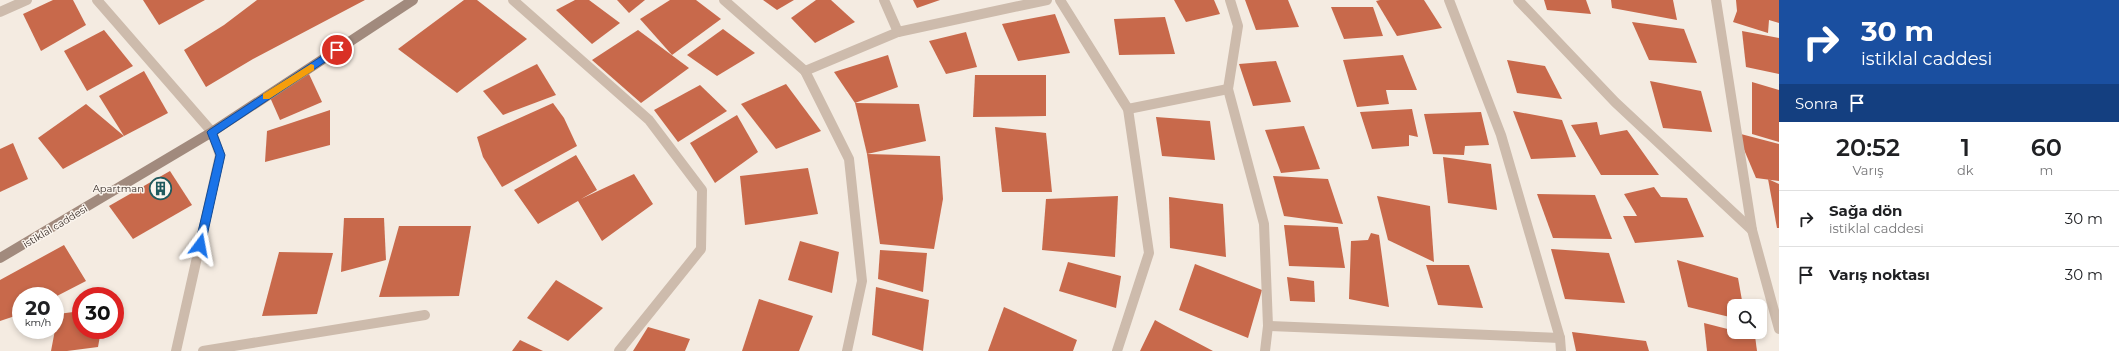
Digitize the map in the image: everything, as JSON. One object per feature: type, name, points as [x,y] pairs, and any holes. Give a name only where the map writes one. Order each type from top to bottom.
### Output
[{"type":"main road","name":"istiklal caddesi","points":[[0,258],[212,132],[413,0]]},
{"type":"street","points":[[0,12],[27,0]]},
{"type":"street","points":[[97,0],[212,132],[220,155],[176,351]]},
{"type":"street","points":[[513,0],[649,120],[702,190],[701,249],[619,351]]},
{"type":"street","points":[[724,0],[805,71],[849,158],[862,281],[847,351]]},
{"type":"street","points":[[884,0],[898,32]]},
{"type":"street","points":[[805,71],[898,32],[1047,0]]},
{"type":"street","points":[[1060,0],[1128,109],[1149,253],[1117,351]]},
{"type":"street","points":[[1230,0],[1238,26],[1228,89],[1264,224],[1268,326],[1265,351]]},
{"type":"street","points":[[1449,0],[1501,135],[1560,338],[1561,351]]},
{"type":"street","points":[[1519,0],[1615,102],[1752,230]]},
{"type":"street","points":[[1716,0],[1752,230],[1779,329]]},
{"type":"street","points":[[1128,109],[1228,89]]},
{"type":"street","points":[[203,351],[425,315]]},
{"type":"street","points":[[1268,326],[1560,338]]},
{"type":"building","points":[[53,0],[73,0],[86,25],[41,51],[23,14]]},
{"type":"building","points":[[143,0],[205,0],[159,25]]},
{"type":"building","points":[[257,0],[365,0],[253,59],[206,87],[184,50],[224,25]]},
{"type":"building","points":[[464,0],[477,0],[527,39],[457,93],[398,49]]},
{"type":"building","points":[[575,0],[589,0],[620,23],[592,44],[556,10]]},
{"type":"building","points":[[617,0],[645,0],[629,13]]},
{"type":"building","points":[[670,0],[696,0],[721,19],[672,55],[640,19]]},
{"type":"building","points":[[763,0],[794,0],[777,10]]},
{"type":"building","points":[[816,0],[831,0],[855,22],[815,43],[791,18]]},
{"type":"building","points":[[913,0],[940,0],[917,8]]},
{"type":"building","points":[[1174,0],[1214,0],[1220,14],[1186,22]]},
{"type":"building","points":[[1245,0],[1288,0],[1299,27],[1256,30]]},
{"type":"building","points":[[1424,0],[1442,28],[1397,36],[1376,1]]},
{"type":"building","points":[[1544,0],[1586,0],[1591,14],[1547,10]]},
{"type":"building","points":[[1611,0],[1673,0],[1677,20],[1612,8]]},
{"type":"building","points":[[1736,0],[1779,0],[1779,23],[1769,20],[1768,33],[1733,22],[1737,11]]},
{"type":"building","points":[[1331,7],[1373,7],[1383,36],[1344,39]]},
{"type":"building","points":[[1055,14],[1070,53],[1018,61],[1002,24]]},
{"type":"building","points":[[1165,17],[1175,54],[1119,55],[1114,19]]},
{"type":"building","points":[[1632,22],[1684,29],[1697,63],[1649,60]]},
{"type":"building","points":[[723,29],[755,53],[717,76],[687,55]]},
{"type":"building","points":[[104,30],[133,66],[87,91],[64,51]]},
{"type":"building","points":[[638,30],[689,68],[641,103],[592,60]]},
{"type":"building","points":[[1742,31],[1779,38],[1779,74],[1746,67]]},
{"type":"building","points":[[966,32],[977,67],[946,74],[929,41]]},
{"type":"building","points":[[888,55],[898,87],[855,103],[834,72]]},
{"type":"building","points":[[1403,55],[1417,90],[1386,90],[1389,104],[1357,107],[1343,60]]},
{"type":"building","points":[[1507,60],[1545,66],[1562,99],[1517,93]]},
{"type":"building","points":[[1276,61],[1291,102],[1253,106],[1239,64]]},
{"type":"building","points":[[537,64],[556,95],[503,115],[483,91]]},
{"type":"building","points":[[144,71],[168,113],[124,136],[99,96]]},
{"type":"building","points":[[309,74],[322,102],[280,120],[269,95]]},
{"type":"building","points":[[975,75],[1046,75],[1046,116],[973,117]]},
{"type":"building","points":[[1650,81],[1701,91],[1712,132],[1663,128]]},
{"type":"building","points":[[1752,82],[1779,90],[1779,142],[1752,134]]},
{"type":"building","points":[[786,84],[821,131],[776,149],[741,104]]},
{"type":"building","points":[[700,85],[727,111],[678,142],[654,110]]},
{"type":"building","points":[[553,103],[564,118],[577,146],[502,187],[483,157],[477,137]]},
{"type":"building","points":[[855,103],[919,104],[926,141],[867,154]]},
{"type":"building","points":[[86,104],[124,136],[63,169],[38,138]]},
{"type":"building","points":[[1412,109],[1418,137],[1409,135],[1409,146],[1372,149],[1360,112]]},
{"type":"building","points":[[330,110],[330,145],[265,162],[267,131]]},
{"type":"building","points":[[1513,111],[1562,120],[1576,157],[1531,159]]},
{"type":"building","points":[[1481,112],[1489,145],[1465,146],[1464,155],[1433,154],[1424,114]]},
{"type":"building","points":[[737,115],[758,152],[715,183],[690,143]]},
{"type":"building","points":[[1156,117],[1210,121],[1215,160],[1162,156]]},
{"type":"building","points":[[1597,122],[1600,135],[1627,130],[1659,175],[1601,175],[1571,125]]},
{"type":"building","points":[[1304,126],[1320,169],[1281,173],[1265,130]]},
{"type":"building","points":[[995,127],[1046,133],[1052,192],[1002,192]]},
{"type":"building","points":[[1737,133],[1779,144],[1779,181],[1756,178]]},
{"type":"building","points":[[13,143],[28,179],[0,192],[0,149]]},
{"type":"building","points":[[867,154],[940,156],[943,199],[934,249],[880,244]]},
{"type":"building","points":[[576,155],[597,190],[581,199],[634,174],[653,204],[602,241],[578,201],[538,224],[514,190]]},
{"type":"building","points":[[1443,157],[1491,164],[1497,210],[1448,203]]},
{"type":"building","points":[[808,168],[818,214],[745,225],[740,176]]},
{"type":"building","name":"Apartman","points":[[170,171],[192,205],[133,239],[109,206]]},
{"type":"building","points":[[1273,176],[1328,179],[1343,224],[1284,216]]},
{"type":"building","points":[[1768,179],[1779,184],[1779,228],[1777,228]]},
{"type":"building","points":[[1654,187],[1661,197],[1687,198],[1704,237],[1635,243],[1623,216],[1637,216],[1624,194]]},
{"type":"building","points":[[1537,194],[1595,195],[1612,239],[1553,238]]},
{"type":"building","points":[[1118,196],[1115,257],[1042,250],[1046,199]]},
{"type":"building","points":[[1377,196],[1430,206],[1434,262],[1388,240]]},
{"type":"building","points":[[1169,197],[1223,204],[1226,257],[1170,248]]},
{"type":"building","points":[[344,218],[384,218],[386,260],[341,272]]},
{"type":"building","points":[[1284,225],[1338,227],[1345,268],[1289,266]]},
{"type":"building","points":[[399,226],[471,226],[459,296],[379,297]]},
{"type":"building","points":[[1371,233],[1379,235],[1389,307],[1349,299],[1351,241],[1368,240]]},
{"type":"building","points":[[800,241],[839,252],[832,293],[788,280]]},
{"type":"building","points":[[64,245],[86,281],[64,292],[64,287],[12,287],[12,317],[0,321],[0,280]]},
{"type":"building","points":[[1551,249],[1609,253],[1625,303],[1565,299]]},
{"type":"building","points":[[880,250],[927,253],[923,292],[878,279]]},
{"type":"building","points":[[279,252],[333,253],[317,314],[262,316]]},
{"type":"building","points":[[1677,260],[1738,278],[1742,299],[1727,299],[1727,316],[1688,307]]},
{"type":"building","points":[[1068,262],[1121,276],[1116,308],[1059,291]]},
{"type":"building","points":[[1195,264],[1262,290],[1248,338],[1179,310]]},
{"type":"building","points":[[1426,265],[1469,265],[1483,308],[1438,305]]},
{"type":"building","points":[[1287,277],[1314,281],[1315,302],[1290,301]]},
{"type":"building","points":[[556,280],[603,308],[568,341],[527,318]]},
{"type":"building","points":[[876,287],[929,300],[923,351],[872,335]]},
{"type":"building","points":[[759,299],[813,316],[799,351],[742,351]]},
{"type":"building","points":[[1004,307],[1077,340],[1073,351],[988,351]]},
{"type":"building","points":[[72,312],[72,339],[99,339],[98,347],[67,351],[51,351],[53,339],[64,339],[64,313]]},
{"type":"building","points":[[1155,320],[1162,324],[1213,351],[1140,351]]},
{"type":"building","points":[[1704,323],[1727,329],[1727,339],[1755,339],[1757,351],[1707,351]]},
{"type":"building","points":[[648,327],[690,339],[685,351],[633,351]]},
{"type":"building","points":[[1572,332],[1646,341],[1649,351],[1576,351]]},
{"type":"building","points":[[520,340],[543,351],[512,351]]},
{"type":"slow traffic","points":[[266,97],[311,67]]},
{"type":"place","name":"Apartman","points":[[160,188]]},
{"type":"route","points":[[200,245],[220,155],[212,132],[337,50]]}]
